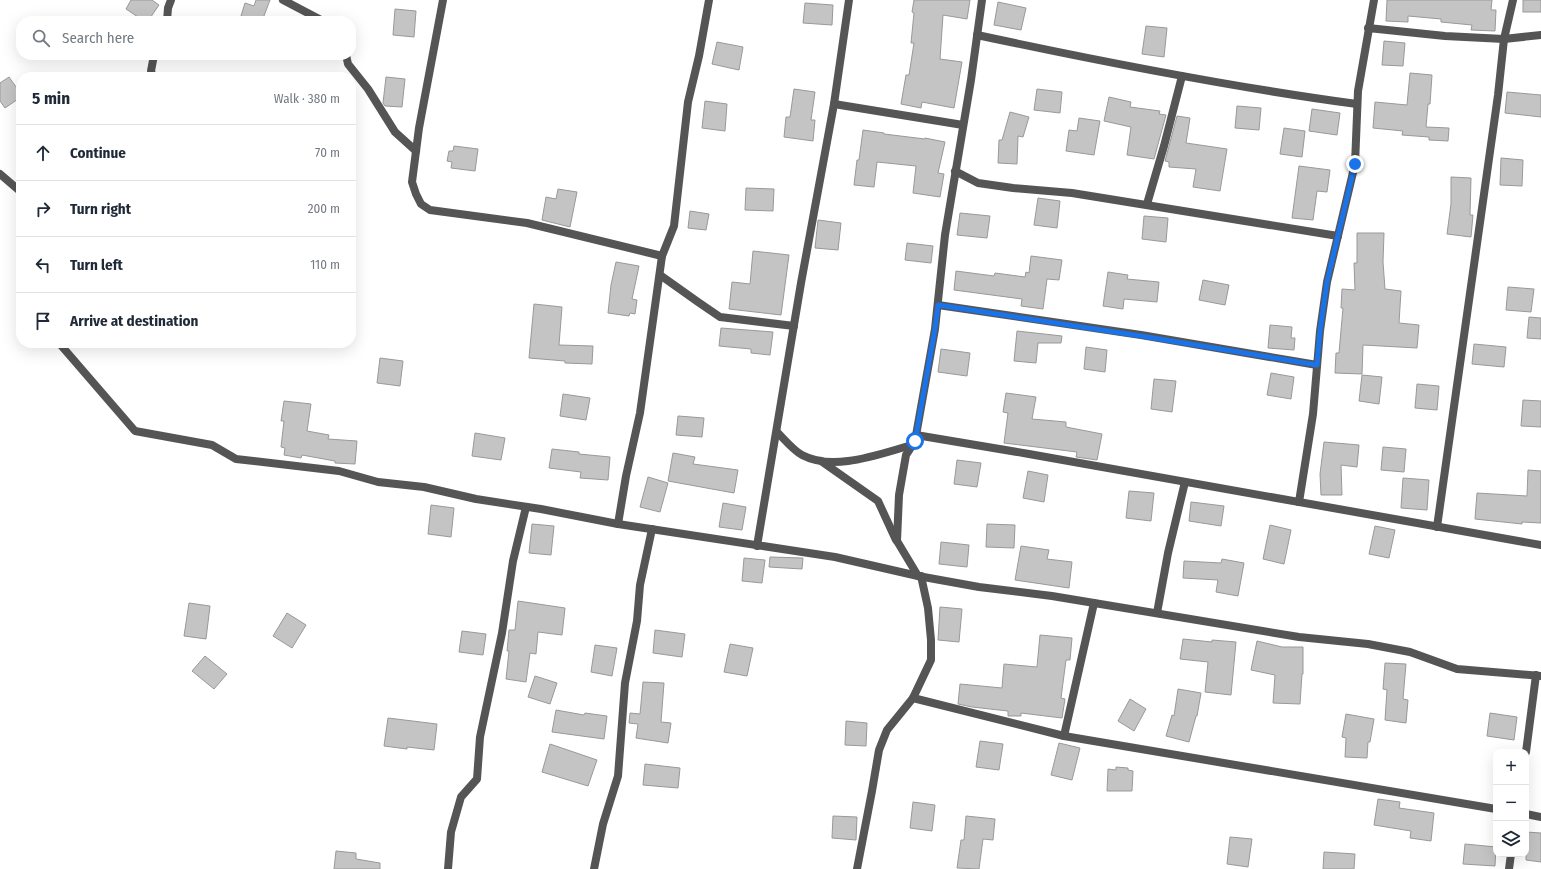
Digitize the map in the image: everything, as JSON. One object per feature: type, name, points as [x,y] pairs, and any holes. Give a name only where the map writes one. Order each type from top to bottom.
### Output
[{"type":"street","points":[[167,16],[171,0]]},
{"type":"street","points":[[283,0],[313,16]]},
{"type":"street","points":[[443,0],[419,128],[412,182],[421,204],[430,210],[527,223],[662,256]]},
{"type":"street","points":[[618,524],[626,476],[640,413],[662,256],[674,226],[688,102],[709,0]]},
{"type":"street","points":[[757,546],[794,326],[834,104],[849,0]]},
{"type":"street","points":[[896,541],[899,495],[906,455],[915,441],[935,329],[945,235],[982,0]]},
{"type":"street","points":[[1299,502],[1313,414],[1320,331],[1327,282],[1355,164],[1358,91],[1374,0]]},
{"type":"street","points":[[1437,527],[1498,95],[1504,39],[1513,0]]},
{"type":"street","points":[[1368,28],[1445,36],[1504,39],[1541,34]]},
{"type":"street","points":[[977,35],[1063,54],[1182,76],[1278,93],[1358,104]]},
{"type":"street","points":[[151,72],[153,60]]},
{"type":"street","points":[[347,60],[348,64],[354,72]]},
{"type":"street","points":[[356,74],[395,132],[416,151]]},
{"type":"street","points":[[1147,204],[1182,76]]},
{"type":"street","points":[[834,104],[963,125]]},
{"type":"street","points":[[955,172],[978,183],[1013,188],[1072,193],[1147,204],[1338,236]]},
{"type":"street","points":[[0,174],[16,188]]},
{"type":"street","points":[[660,275],[720,317],[794,326]]},
{"type":"street","points":[[938,305],[1063,323],[1317,365]]},
{"type":"street","points":[[63,348],[135,431],[212,445],[236,459],[339,471],[378,482],[424,487],[476,499],[618,524],[835,557],[919,576],[979,587],[1094,603],[1299,637],[1375,646],[1410,652],[1457,669],[1539,675],[1527,749]]},
{"type":"street","points":[[777,432],[801,455],[821,461],[848,462],[912,445]]},
{"type":"street","points":[[916,435],[1541,545]]},
{"type":"street","points":[[821,461],[878,501],[896,541],[919,576],[928,608],[931,660],[913,698],[887,730],[878,750],[872,791],[857,869]]},
{"type":"street","points":[[1157,613],[1168,553],[1185,482]]},
{"type":"street","points":[[448,869],[451,832],[461,797],[477,779],[480,737],[502,633],[513,561],[526,507]]},
{"type":"street","points":[[594,869],[603,824],[618,776],[625,683],[637,621],[640,585],[652,529]]},
{"type":"street","points":[[1064,736],[1094,603]]},
{"type":"street","points":[[913,698],[1064,736],[1493,808]]},
{"type":"street","points":[[1529,815],[1541,817]]},
{"type":"street","points":[[1509,869],[1511,857]]},
{"type":"building","points":[[131,0],[152,0],[159,5],[151,16],[136,16],[126,9]]},
{"type":"building","points":[[256,0],[270,0],[264,16],[241,16],[245,3],[254,6]]},
{"type":"building","points":[[914,0],[970,0],[967,19],[943,15],[940,59],[962,62],[954,108],[922,102],[921,108],[901,104],[906,75],[909,75],[914,43],[911,43]]},
{"type":"building","points":[[1387,0],[1492,0],[1491,10],[1496,10],[1495,31],[1471,30],[1472,25],[1441,22],[1441,19],[1408,16],[1408,22],[1386,21]]},
{"type":"building","points":[[1523,0],[1541,0],[1541,12],[1523,12]]},
{"type":"building","points":[[998,2],[1026,8],[1021,30],[994,25]]},
{"type":"building","points":[[805,3],[833,5],[832,25],[803,23]]},
{"type":"building","points":[[395,9],[416,11],[414,37],[393,35]]},
{"type":"building","points":[[1146,26],[1167,28],[1164,57],[1142,54]]},
{"type":"building","points":[[1384,41],[1405,43],[1403,66],[1382,65]]},
{"type":"building","points":[[717,42],[743,47],[739,70],[712,64]]},
{"type":"building","points":[[1410,73],[1432,75],[1430,104],[1428,104],[1426,127],[1449,128],[1448,141],[1429,140],[1429,137],[1402,135],[1403,131],[1373,128],[1375,102],[1407,105]]},
{"type":"building","points":[[9,77],[16,87],[16,100],[5,108],[0,101],[0,83]]},
{"type":"building","points":[[386,77],[405,79],[402,107],[385,106],[383,103]]},
{"type":"building","points":[[794,89],[815,92],[811,120],[815,120],[813,141],[784,137],[786,117],[790,117]]},
{"type":"building","points":[[1037,89],[1062,92],[1060,113],[1034,110]]},
{"type":"building","points":[[1507,92],[1541,95],[1541,117],[1505,113]]},
{"type":"building","points":[[1109,97],[1131,102],[1130,107],[1160,111],[1159,114],[1166,115],[1154,159],[1127,155],[1131,127],[1104,121]]},
{"type":"building","points":[[705,101],[727,104],[725,131],[702,128]]},
{"type":"building","points":[[1237,106],[1261,108],[1259,130],[1235,128]]},
{"type":"building","points":[[1312,109],[1340,113],[1337,135],[1309,131]]},
{"type":"building","points":[[1010,112],[1029,117],[1023,137],[1018,136],[1017,164],[998,163],[999,140],[1002,140]]},
{"type":"building","points":[[1177,116],[1190,118],[1186,143],[1227,149],[1220,191],[1193,187],[1196,169],[1169,167],[1169,162],[1165,161]]},
{"type":"building","points":[[1079,118],[1100,121],[1094,155],[1066,151],[1069,130],[1077,131]]},
{"type":"building","points":[[1284,128],[1305,131],[1302,157],[1280,154]]},
{"type":"building","points":[[863,130],[945,142],[938,173],[944,174],[940,197],[913,193],[916,166],[877,162],[874,187],[854,185]]},
{"type":"building","points":[[454,146],[478,149],[475,171],[451,168],[452,162],[447,161],[449,151],[453,151]]},
{"type":"building","points":[[1501,158],[1523,160],[1522,186],[1500,185]]},
{"type":"building","points":[[1299,166],[1330,170],[1327,192],[1317,191],[1313,220],[1292,218]]},
{"type":"building","points":[[1451,177],[1471,178],[1470,215],[1473,215],[1471,237],[1447,234],[1451,204]]},
{"type":"building","points":[[746,188],[774,189],[773,211],[745,210]]},
{"type":"building","points":[[558,189],[577,192],[570,227],[542,220],[546,197],[556,199]]},
{"type":"building","points":[[1038,198],[1060,201],[1057,228],[1034,225]]},
{"type":"building","points":[[690,211],[709,214],[706,230],[688,228]]},
{"type":"building","points":[[960,213],[990,216],[987,238],[957,235]]},
{"type":"building","points":[[1144,216],[1168,218],[1166,242],[1142,239]]},
{"type":"building","points":[[818,220],[841,223],[838,250],[815,248]]},
{"type":"building","points":[[1357,233],[1384,233],[1383,262],[1385,289],[1401,291],[1399,323],[1419,325],[1417,348],[1363,345],[1362,374],[1335,373],[1336,353],[1339,353],[1343,308],[1341,308],[1342,289],[1355,290],[1354,263],[1357,263]]},
{"type":"building","points":[[907,243],[933,246],[931,263],[905,260]]},
{"type":"building","points":[[753,251],[789,255],[781,315],[729,309],[732,282],[750,284]]},
{"type":"building","points":[[1031,256],[1062,260],[1059,280],[1047,279],[1043,309],[1021,306],[1022,299],[954,290],[956,271],[994,276],[995,273],[1025,277],[1026,272],[1029,273]]},
{"type":"building","points":[[616,262],[639,266],[632,299],[637,300],[635,314],[630,313],[629,316],[608,313],[611,285]]},
{"type":"building","points":[[1108,272],[1128,275],[1127,279],[1159,282],[1157,302],[1124,299],[1123,309],[1103,306]]},
{"type":"building","points":[[1203,280],[1229,285],[1225,305],[1199,300]]},
{"type":"building","points":[[1508,287],[1534,289],[1531,312],[1506,310]]},
{"type":"building","points":[[534,304],[562,307],[559,345],[593,346],[592,364],[565,363],[565,361],[529,358]]},
{"type":"building","points":[[1529,317],[1541,318],[1541,339],[1527,338]]},
{"type":"building","points":[[1270,325],[1292,327],[1291,338],[1295,338],[1294,350],[1268,348]]},
{"type":"building","points":[[721,328],[773,332],[770,355],[751,353],[751,349],[719,346]]},
{"type":"building","points":[[1017,331],[1062,336],[1061,343],[1038,343],[1036,363],[1014,361]]},
{"type":"building","points":[[1474,344],[1506,347],[1504,367],[1472,364]]},
{"type":"building","points":[[1086,347],[1107,350],[1105,372],[1084,369]]},
{"type":"building","points":[[941,349],[970,353],[967,376],[938,372]]},
{"type":"building","points":[[380,358],[403,361],[400,386],[377,383]]},
{"type":"building","points":[[1271,373],[1294,377],[1291,399],[1267,395]]},
{"type":"building","points":[[1362,375],[1382,377],[1379,404],[1359,401]]},
{"type":"building","points":[[1154,379],[1176,381],[1172,412],[1151,409]]},
{"type":"building","points":[[1417,384],[1439,386],[1437,410],[1415,408]]},
{"type":"building","points":[[1006,393],[1036,397],[1032,419],[1066,422],[1066,427],[1102,434],[1097,460],[1076,457],[1077,452],[1004,443],[1008,413],[1003,412]]},
{"type":"building","points":[[563,394],[590,398],[586,420],[560,416]]},
{"type":"building","points":[[1523,400],[1541,401],[1541,427],[1521,426]]},
{"type":"building","points":[[284,401],[311,404],[307,431],[329,435],[328,439],[357,441],[355,464],[335,463],[335,461],[302,455],[301,458],[284,455],[285,448],[281,447],[284,421],[281,421]]},
{"type":"building","points":[[678,416],[704,418],[702,437],[676,435]]},
{"type":"building","points":[[475,433],[505,438],[501,460],[472,456]]},
{"type":"building","points":[[1324,442],[1359,445],[1357,467],[1341,465],[1342,495],[1321,495],[1320,474]]},
{"type":"building","points":[[1383,447],[1406,449],[1404,472],[1381,470]]},
{"type":"building","points":[[552,449],[579,452],[579,454],[610,457],[608,480],[580,478],[581,472],[549,468]]},
{"type":"building","points":[[673,453],[695,457],[693,464],[738,470],[734,493],[668,481]]},
{"type":"building","points":[[957,460],[981,463],[977,487],[954,484]]},
{"type":"building","points":[[1528,470],[1541,471],[1541,523],[1522,522],[1522,524],[1475,519],[1477,493],[1527,496]]},
{"type":"building","points":[[1028,471],[1048,475],[1044,502],[1023,498]]},
{"type":"building","points":[[648,477],[668,483],[660,512],[640,507]]},
{"type":"building","points":[[1403,478],[1429,480],[1427,510],[1401,508]]},
{"type":"building","points":[[1129,491],[1154,493],[1151,521],[1126,518]]},
{"type":"building","points":[[1191,502],[1224,506],[1221,526],[1189,521]]},
{"type":"building","points":[[723,503],[746,507],[742,530],[719,527]]},
{"type":"building","points":[[431,505],[454,508],[451,537],[428,534]]},
{"type":"building","points":[[532,524],[554,526],[551,555],[529,553]]},
{"type":"building","points":[[987,524],[1015,525],[1014,548],[986,547]]},
{"type":"building","points":[[1270,525],[1291,530],[1284,564],[1263,559]]},
{"type":"building","points":[[1375,526],[1395,530],[1389,558],[1369,554]]},
{"type":"building","points":[[941,542],[969,545],[967,567],[939,564]]},
{"type":"building","points":[[1021,546],[1049,550],[1047,559],[1072,562],[1069,588],[1015,580]]},
{"type":"building","points":[[770,557],[803,558],[802,569],[769,567]]},
{"type":"building","points":[[744,558],[765,560],[762,583],[742,581]]},
{"type":"building","points":[[1222,559],[1244,563],[1238,596],[1216,592],[1218,580],[1183,578],[1184,561],[1221,563]]},
{"type":"building","points":[[518,601],[565,608],[562,635],[538,632],[536,654],[530,653],[526,682],[506,679],[509,651],[507,651],[509,630],[515,630]]},
{"type":"building","points":[[189,603],[210,606],[206,639],[184,636]]},
{"type":"building","points":[[940,607],[962,609],[959,642],[938,640]]},
{"type":"building","points":[[287,613],[306,625],[292,648],[273,636]]},
{"type":"building","points":[[655,630],[685,634],[682,657],[653,653]]},
{"type":"building","points":[[462,631],[486,634],[483,655],[459,652]]},
{"type":"building","points":[[1040,635],[1072,638],[1070,660],[1066,660],[1061,698],[1065,699],[1062,718],[1021,713],[1021,716],[1008,716],[1008,711],[958,704],[960,684],[1002,688],[1004,664],[1037,667]]},
{"type":"building","points":[[1183,639],[1212,642],[1212,640],[1236,642],[1231,695],[1205,692],[1208,662],[1180,659]]},
{"type":"building","points":[[1257,641],[1282,647],[1303,647],[1303,674],[1300,704],[1273,703],[1275,675],[1251,670]]},
{"type":"building","points":[[730,644],[753,648],[747,676],[724,672]]},
{"type":"building","points":[[595,645],[617,648],[612,676],[591,672]]},
{"type":"building","points":[[205,656],[227,674],[214,689],[192,671]]},
{"type":"building","points":[[1385,663],[1406,664],[1403,699],[1408,700],[1406,723],[1385,720],[1387,690],[1383,689]]},
{"type":"building","points":[[535,676],[557,683],[550,704],[528,697]]},
{"type":"building","points":[[643,682],[664,683],[661,722],[671,723],[668,743],[636,738],[638,724],[629,723],[630,713],[640,714]]},
{"type":"building","points":[[1178,689],[1201,693],[1197,716],[1189,742],[1166,736],[1172,715],[1174,716]]},
{"type":"building","points":[[1130,699],[1146,709],[1134,731],[1118,721]]},
{"type":"building","points":[[556,710],[584,715],[585,713],[607,716],[604,739],[552,732]]},
{"type":"building","points":[[1490,713],[1517,717],[1514,740],[1487,736]]},
{"type":"building","points":[[1346,714],[1374,719],[1370,742],[1368,742],[1367,758],[1345,757],[1346,738],[1342,737]]},
{"type":"building","points":[[388,718],[437,724],[434,750],[384,746]]},
{"type":"building","points":[[846,721],[867,723],[866,746],[845,745]]},
{"type":"building","points":[[980,741],[1003,744],[999,770],[976,767]]},
{"type":"building","points":[[1059,743],[1080,748],[1072,780],[1051,775]]},
{"type":"building","points":[[550,744],[597,760],[588,786],[542,772]]},
{"type":"building","points":[[645,764],[680,768],[678,788],[643,785]]},
{"type":"building","points":[[1116,767],[1128,768],[1128,770],[1133,771],[1132,791],[1107,791],[1108,769],[1116,770]]},
{"type":"building","points":[[1378,799],[1400,802],[1399,808],[1434,813],[1431,841],[1410,838],[1411,831],[1374,825]]},
{"type":"building","points":[[913,802],[935,805],[932,831],[910,828]]},
{"type":"building","points":[[833,816],[857,817],[856,840],[832,838]]},
{"type":"building","points":[[966,816],[995,819],[993,840],[983,839],[979,869],[957,868],[961,840],[964,840]]},
{"type":"building","points":[[1529,832],[1541,833],[1541,862],[1526,860],[1526,857],[1529,857]]},
{"type":"building","points":[[1230,837],[1252,839],[1248,867],[1227,864]]},
{"type":"building","points":[[1465,844],[1493,847],[1493,857],[1495,857],[1495,866],[1463,864]]},
{"type":"building","points":[[336,851],[356,853],[356,859],[380,863],[380,869],[334,869]]},
{"type":"building","points":[[1324,852],[1355,854],[1354,869],[1323,869]]},
{"type":"route","points":[[915,441],[938,305],[1039,319],[1317,365],[1327,282],[1355,164]]}]
